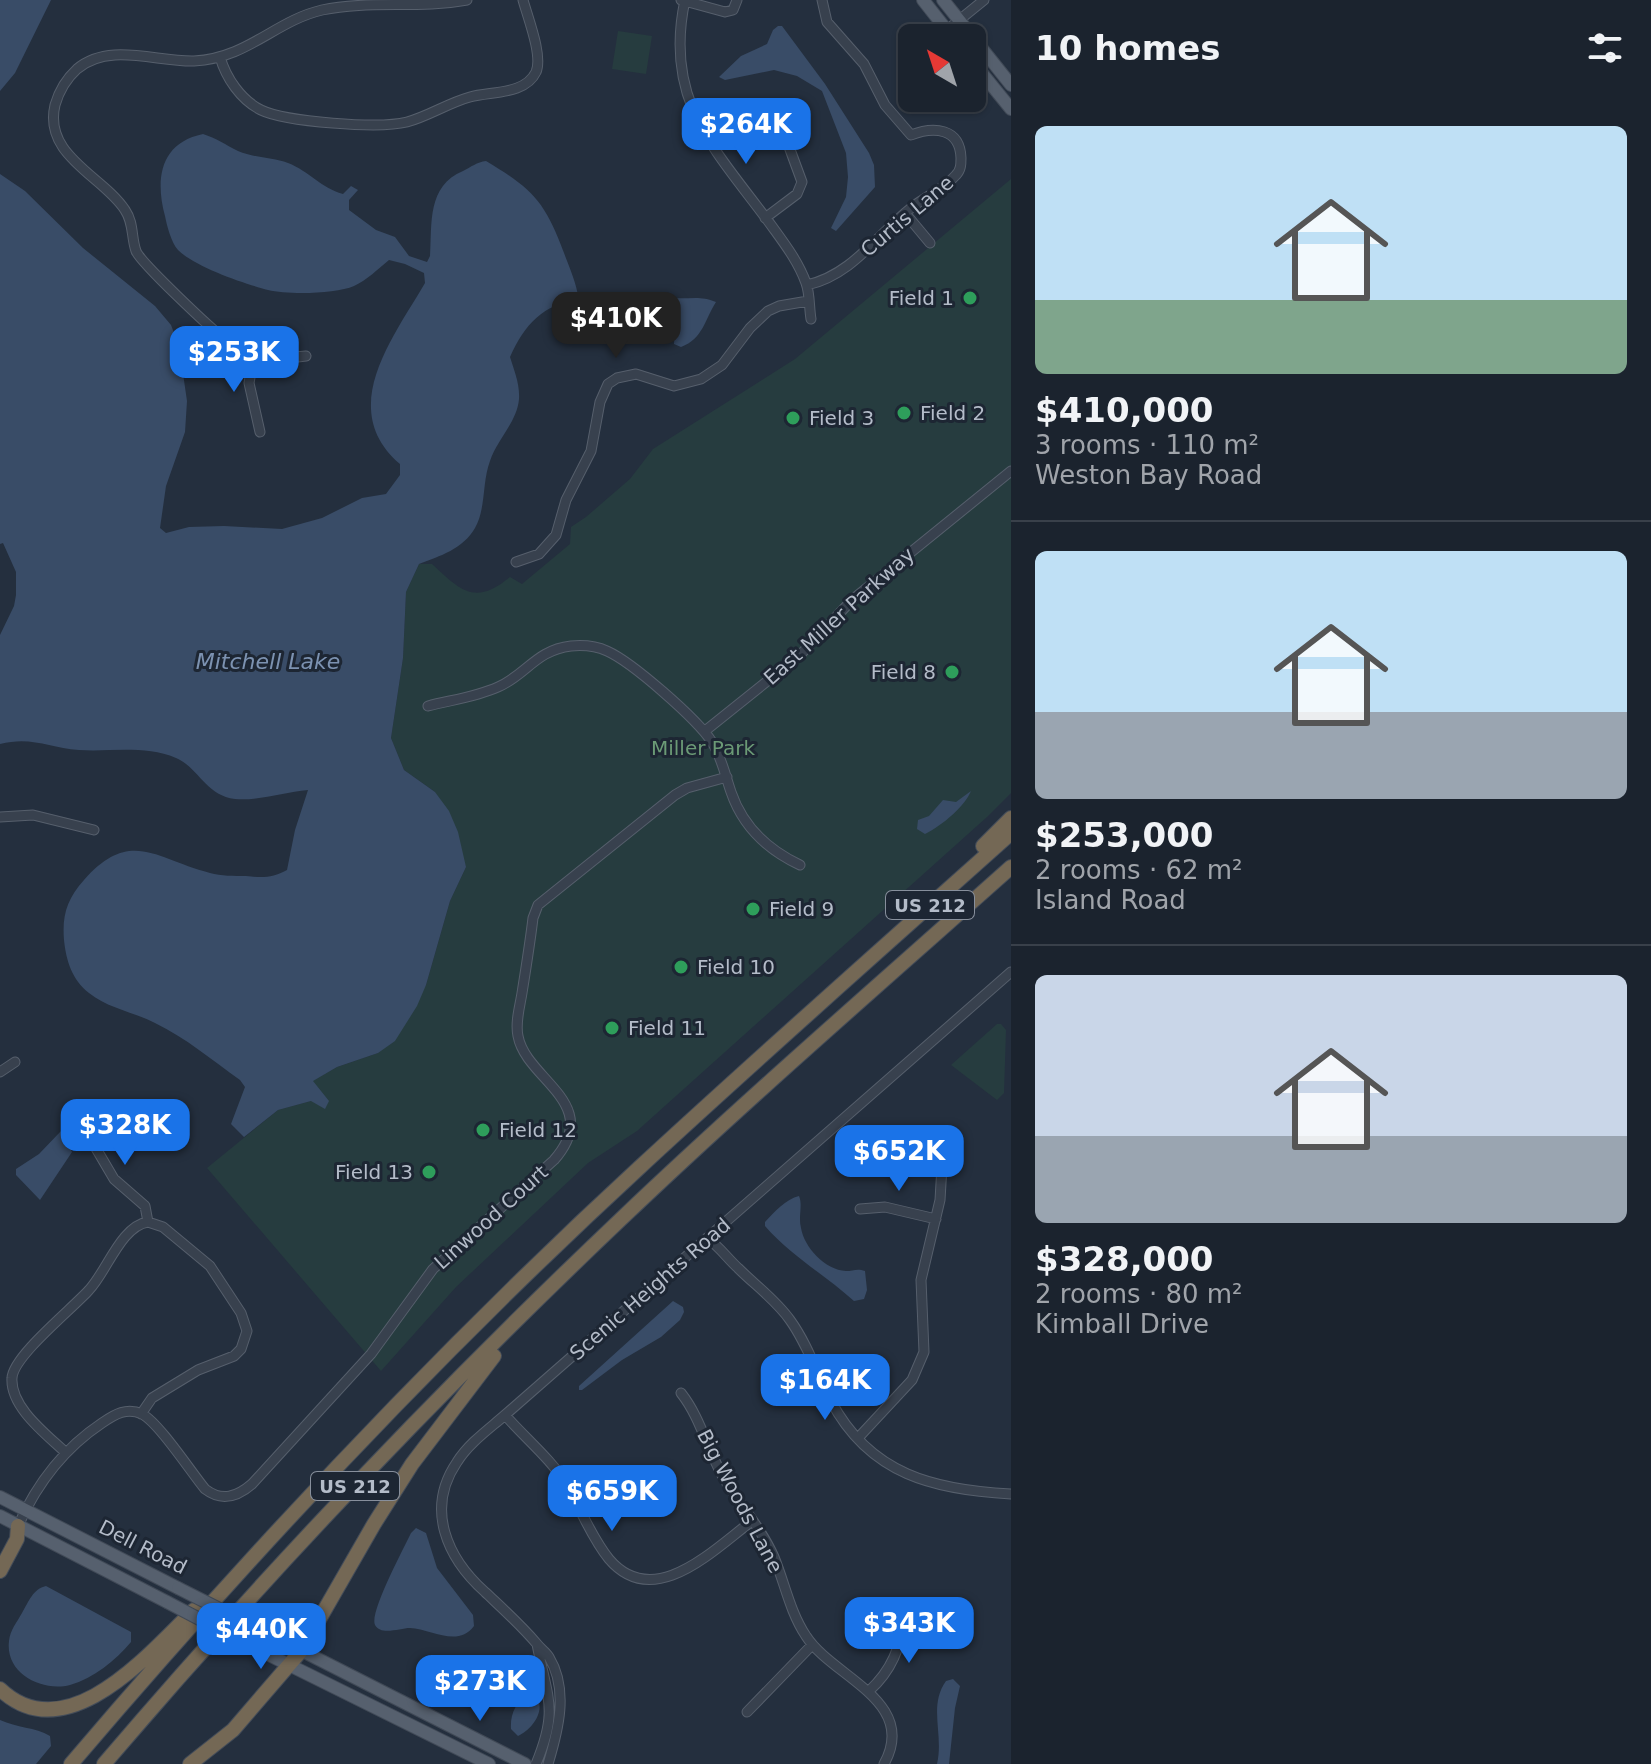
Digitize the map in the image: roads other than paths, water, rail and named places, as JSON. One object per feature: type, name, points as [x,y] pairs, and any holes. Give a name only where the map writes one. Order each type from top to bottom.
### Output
[{"type":"highway","points":[[850,977],[881,941],[1011,818]]},
{"type":"highway","name":"US 212","points":[[71,1764],[158,1661],[372,1431],[638,1168],[1011,833]]},
{"type":"highway","name":"US 212","points":[[104,1764],[379,1460],[619,1221],[1011,867]]},
{"type":"highway","points":[[869,994],[1011,880]]},
{"type":"highway","points":[[190,1764],[233,1730],[301,1651],[412,1464],[498,1351],[619,1221]]},
{"type":"highway","points":[[0,1689],[11,1699],[42,1709],[73,1706],[107,1689],[182,1621],[319,1478],[372,1431]]},
{"type":"highway","points":[[0,1552],[18,1526]]},
{"type":"highway","points":[[0,1571],[17,1539],[18,1526]]},
{"type":"main road","points":[[923,0],[942,24]]},
{"type":"main road","points":[[943,0],[1011,85]]},
{"type":"main road","points":[[986,78],[1011,109]]},
{"type":"main road","name":"Dell Road","points":[[0,1497],[525,1764]]},
{"type":"main road","name":"Dell Road","points":[[0,1516],[249,1645],[489,1764]]},
{"type":"street","points":[[306,356],[282,358],[254,355],[226,341],[136,252],[132,225],[124,208],[70,158],[58,139],[53,115],[60,90],[87,62],[111,55],[177,61],[220,57],[245,49],[319,11],[350,6],[436,4],[467,0]]},
{"type":"street","points":[[220,57],[239,93],[272,114],[364,126],[408,122],[467,97],[514,89],[530,81],[538,62],[523,0]]},
{"type":"street","points":[[737,0],[729,12],[683,0],[681,66],[685,89],[703,133],[797,263],[807,285],[811,319]]},
{"type":"street","name":"Curtis Lane","points":[[807,285],[821,282],[864,255],[905,213],[957,175],[962,163],[960,146],[955,138],[939,130],[911,135],[885,105],[864,64],[827,22],[822,0]]},
{"type":"street","points":[[956,24],[984,0]]},
{"type":"street","points":[[703,133],[757,118],[775,120],[781,125],[800,174],[801,188],[765,218]]},
{"type":"street","points":[[905,213],[930,243]]},
{"type":"street","points":[[516,562],[539,554],[556,535],[566,500],[591,451],[600,402],[608,384],[617,378],[636,374],[666,385],[693,382],[722,365],[750,328],[768,311],[808,301]]},
{"type":"street","points":[[254,355],[249,383],[260,432]]},
{"type":"street","name":"East Miller Parkway","points":[[705,731],[801,654],[852,600],[1011,471]]},
{"type":"street","points":[[428,706],[498,688],[548,652],[588,646],[607,651],[705,731],[721,758],[739,810],[754,832],[778,854],[800,865]]},
{"type":"street","name":"Linwood Court","points":[[141,1414],[154,1423],[205,1489],[221,1497],[241,1493],[371,1354],[433,1269],[554,1160],[564,1148],[569,1133],[567,1109],[559,1094],[523,1049],[517,1030],[535,911],[549,894],[675,795],[687,788],[727,777]]},
{"type":"street","points":[[0,817],[33,815],[94,830]]},
{"type":"street","name":"Scenic Heights Road","points":[[548,1764],[559,1725],[560,1697],[549,1656],[459,1566],[444,1528],[443,1498],[452,1470],[467,1449],[505,1415],[1011,972]]},
{"type":"street","points":[[0,1072],[15,1062]]},
{"type":"street","points":[[77,1116],[114,1179],[145,1206],[148,1222]]},
{"type":"street","points":[[858,1438],[903,1392],[919,1367],[925,1337],[921,1280],[942,1181],[944,1132]]},
{"type":"street","points":[[860,1209],[885,1207],[936,1219]]},
{"type":"street","points":[[18,1526],[41,1482],[65,1452],[86,1433],[117,1414],[128,1411],[141,1414],[148,1401],[198,1370],[234,1356],[241,1349],[247,1331],[241,1313],[210,1266],[163,1227],[148,1222],[133,1227],[95,1283],[22,1357],[13,1373],[17,1398],[36,1423],[65,1452]]},
{"type":"street","points":[[707,1238],[788,1316],[811,1354],[831,1401],[858,1438],[890,1465],[927,1483],[967,1491],[1011,1494]]},
{"type":"street","name":"Big Woods Lane","points":[[681,1393],[693,1411],[720,1472],[773,1554],[799,1626],[821,1656],[869,1691],[890,1725],[891,1748],[884,1764]]},
{"type":"street","points":[[505,1415],[560,1475],[610,1561],[630,1575],[652,1581],[675,1576],[752,1521]]},
{"type":"street","points":[[869,1691],[893,1661],[903,1617]]},
{"type":"street","points":[[536,1764],[549,1726],[550,1703],[537,1644]]},
{"type":"street","points":[[747,1712],[812,1645]]},
{"type":"water","points":[[0,0],[51,0],[15,73],[0,91]]},
{"type":"water","points":[[778,26],[782,26],[825,84],[874,165],[875,187],[836,231],[831,228],[846,197],[846,153],[822,91],[797,76],[774,70],[725,80],[719,77],[741,56],[767,44]]},
{"type":"water","name":"Mitchell Lake","points":[[203,134],[238,151],[288,163],[343,194],[351,186],[358,190],[349,200],[349,210],[376,230],[395,237],[409,256],[427,262],[437,196],[451,178],[486,161],[536,198],[564,253],[579,300],[545,311],[529,326],[516,345],[510,357],[519,399],[511,423],[490,461],[475,528],[458,547],[419,564],[406,592],[403,658],[391,738],[404,770],[435,792],[449,811],[458,832],[466,867],[450,901],[426,985],[395,1041],[378,1053],[337,1067],[313,1081],[329,1101],[325,1109],[311,1101],[278,1110],[244,1137],[231,1124],[245,1087],[240,1080],[166,1029],[104,1002],[83,988],[74,976],[66,955],[65,915],[73,894],[84,880],[101,864],[131,851],[145,852],[219,875],[267,877],[287,870],[295,830],[308,790],[235,799],[216,792],[184,762],[164,754],[140,750],[79,750],[31,742],[0,744],[0,635],[14,606],[16,572],[3,543],[0,544],[0,174],[25,191],[83,248],[155,306],[171,325],[179,346],[187,401],[185,432],[166,486],[160,528],[166,533],[189,527],[282,529],[322,518],[362,498],[386,494],[400,475],[400,464],[381,443],[372,420],[371,397],[386,350],[425,283],[424,273],[389,260],[363,281],[346,289],[287,293],[234,279],[186,256],[176,247],[168,229],[162,202],[161,176],[169,154],[178,145]]},
{"type":"water","points":[[663,295],[716,302],[699,334],[681,347],[674,344],[675,327],[671,325],[667,329],[654,316],[654,304]]},
{"type":"water","points":[[971,791],[959,809],[939,826],[925,834],[917,829],[918,820],[929,816],[943,800],[956,802]]},
{"type":"water","points":[[61,1131],[72,1152],[40,1200],[16,1175],[16,1169],[39,1154]]},
{"type":"water","points":[[799,1196],[800,1224],[806,1243],[831,1267],[865,1271],[867,1290],[864,1299],[854,1301],[785,1246],[765,1226],[780,1206]]},
{"type":"water","points":[[673,1301],[683,1307],[680,1320],[661,1337],[579,1390],[579,1386]]},
{"type":"water","points":[[416,1528],[426,1533],[437,1568],[473,1615],[474,1626],[460,1636],[444,1636],[410,1628],[386,1631],[375,1625],[382,1595]]},
{"type":"water","points":[[46,1586],[131,1632],[131,1642],[111,1662],[70,1685],[37,1683],[19,1671],[9,1653],[14,1626],[32,1596]]},
{"type":"water","points":[[438,1656],[484,1667],[490,1681],[484,1693],[476,1700],[466,1701],[443,1693],[432,1685],[419,1667]]},
{"type":"water","points":[[953,1679],[960,1686],[949,1764],[937,1764],[938,1700],[946,1681]]},
{"type":"water","points":[[529,1694],[534,1694],[538,1700],[539,1712],[529,1728],[518,1736],[511,1729],[513,1713],[517,1704]]},
{"type":"water","points":[[0,1720],[50,1736],[51,1746],[36,1764],[0,1764]]},
{"type":"place","name":"Field 1","points":[[970,298]]},
{"type":"place","name":"Field 2","points":[[904,413]]},
{"type":"place","name":"Field 3","points":[[793,418]]},
{"type":"place","name":"Field 8","points":[[952,672]]},
{"type":"place","name":"Field 9","points":[[753,909]]},
{"type":"place","name":"Field 10","points":[[681,967]]},
{"type":"place","name":"Field 11","points":[[612,1028]]},
{"type":"place","name":"Field 12","points":[[483,1130]]},
{"type":"place","name":"Field 13","points":[[429,1172]]},
{"type":"park label","name":"Miller Park","points":[[703,748]]}]
